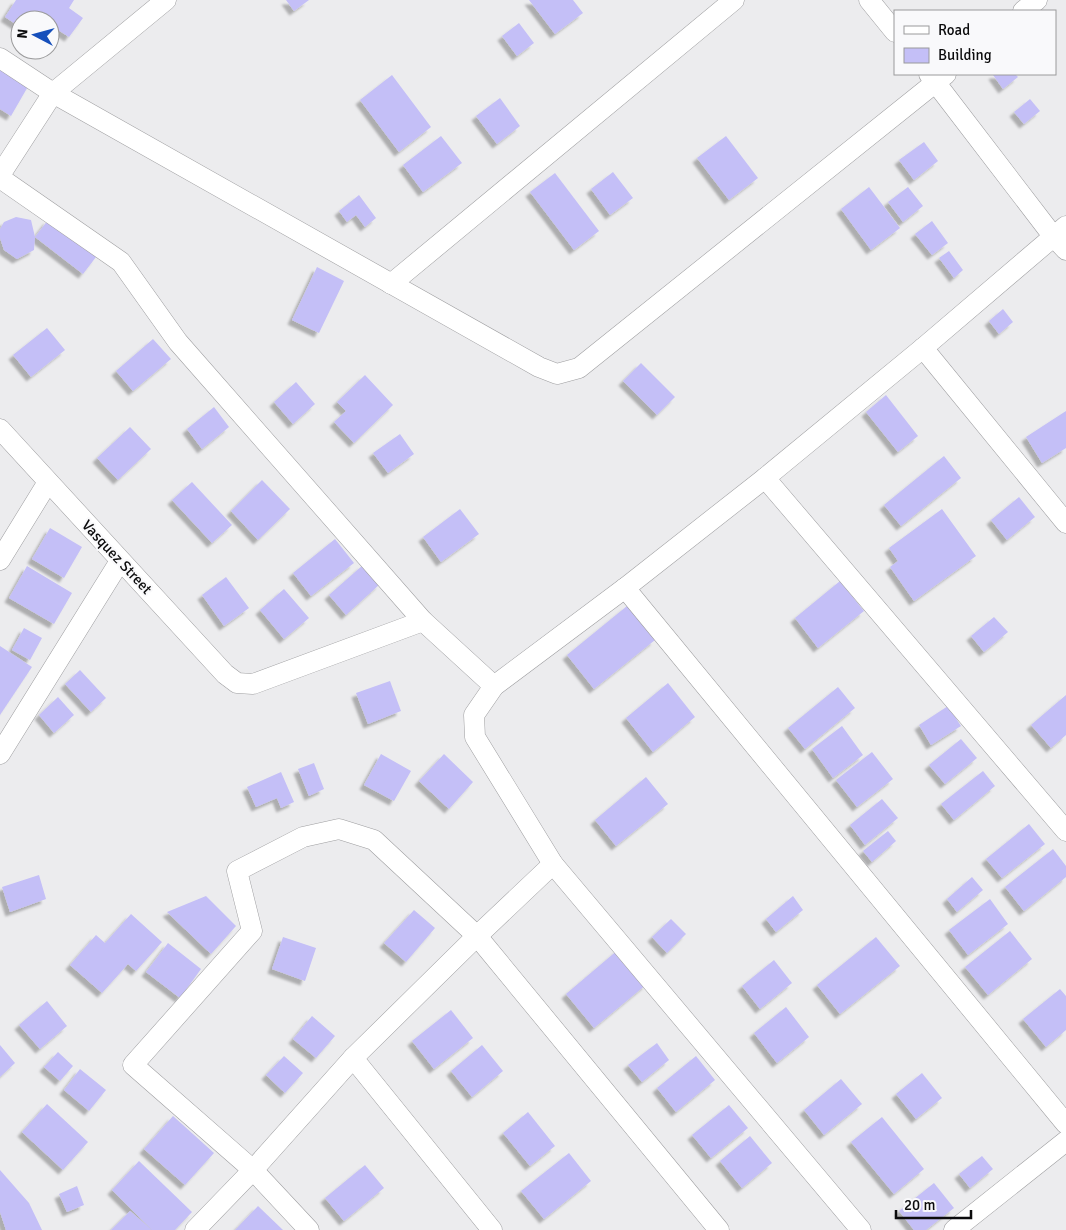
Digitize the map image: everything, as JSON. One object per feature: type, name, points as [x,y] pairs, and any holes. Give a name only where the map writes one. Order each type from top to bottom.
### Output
[{"type":"street","points":[[166,0],[53,93],[0,176],[121,262],[178,342],[423,621],[494,686]]},
{"type":"street","points":[[391,284],[734,0]]},
{"type":"street","points":[[869,0],[894,31]]},
{"type":"street","points":[[1024,10],[1037,0]]},
{"type":"street","points":[[0,58],[53,93],[539,367],[557,374],[579,368],[937,77],[1062,237],[765,478],[625,588],[494,686],[474,715],[475,737],[553,864],[861,1230]]},
{"type":"street","points":[[923,348],[1066,523]]},
{"type":"street","name":"Vasquez Street","points":[[0,429],[225,674],[237,683],[253,684],[423,621]]},
{"type":"street","points":[[765,478],[1066,831]]},
{"type":"street","points":[[0,560],[48,482]]},
{"type":"street","points":[[0,754],[120,561]]},
{"type":"street","points":[[625,588],[1066,1124]]},
{"type":"street","points":[[309,1230],[253,1170],[133,1065],[252,931],[237,871],[302,837],[339,829],[374,840],[477,936],[719,1230]]},
{"type":"street","points":[[195,1230],[253,1170],[353,1058],[553,864]]},
{"type":"street","points":[[353,1058],[492,1230]]},
{"type":"street","points":[[954,1230],[1066,1141]]},
{"type":"building","points":[[16,0],[74,0],[69,8],[83,18],[69,37],[60,31],[60,10],[10,10],[10,20],[5,17]]},
{"type":"building","points":[[286,0],[309,0],[294,11]]},
{"type":"building","points":[[529,0],[573,0],[583,13],[555,34]]},
{"type":"building","points":[[519,23],[534,43],[517,56],[502,36]]},
{"type":"building","points":[[0,66],[30,83],[11,116],[0,109]]},
{"type":"building","points":[[392,75],[431,127],[399,152],[360,100]]},
{"type":"building","points":[[993,75],[1016,75],[1018,77],[1003,89]]},
{"type":"building","points":[[500,98],[520,126],[497,144],[476,116]]},
{"type":"building","points":[[1030,99],[1040,111],[1024,124],[1014,112]]},
{"type":"building","points":[[441,136],[462,163],[423,192],[403,165]]},
{"type":"building","points":[[726,136],[758,178],[729,200],[697,158]]},
{"type":"building","points":[[924,142],[938,161],[914,180],[899,160]]},
{"type":"building","points":[[613,172],[633,198],[610,215],[591,189]]},
{"type":"building","points":[[555,173],[599,231],[574,250],[530,192]]},
{"type":"building","points":[[869,187],[900,228],[871,250],[841,209]]},
{"type":"building","points":[[908,187],[923,206],[903,222],[888,202]]},
{"type":"building","points":[[359,195],[376,218],[365,227],[356,215],[347,222],[339,211]]},
{"type":"building","points":[[16,217],[31,220],[35,237],[34,250],[17,259],[4,250],[0,238],[0,229],[4,222]]},
{"type":"building","points":[[48,220],[96,257],[83,274],[35,237]]},
{"type":"building","points":[[932,221],[948,243],[932,255],[915,234]]},
{"type":"building","points":[[949,251],[963,270],[954,278],[939,258]]},
{"type":"building","points":[[317,267],[344,281],[319,333],[292,320]]},
{"type":"building","points":[[1003,309],[1013,322],[999,334],[989,321]]},
{"type":"building","points":[[47,328],[65,350],[31,377],[13,355]]},
{"type":"building","points":[[153,339],[171,359],[133,391],[116,371]]},
{"type":"building","points":[[641,363],[675,397],[657,415],[623,381]]},
{"type":"building","points":[[365,375],[393,405],[354,443],[334,422],[346,411],[337,402]]},
{"type":"building","points":[[296,382],[315,404],[293,424],[274,402]]},
{"type":"building","points":[[886,395],[918,436],[898,452],[866,412]]},
{"type":"building","points":[[214,407],[229,427],[202,449],[187,429]]},
{"type":"building","points":[[1066,411],[1066,448],[1042,463],[1026,437]]},
{"type":"building","points":[[130,427],[151,449],[118,480],[97,458]]},
{"type":"building","points":[[400,434],[414,454],[388,473],[373,453]]},
{"type":"building","points":[[944,456],[961,478],[901,526],[884,505]]},
{"type":"building","points":[[262,480],[290,509],[258,540],[231,511]]},
{"type":"building","points":[[192,482],[232,525],[212,543],[172,500]]},
{"type":"building","points":[[1019,497],[1035,517],[1007,540],[991,520]]},
{"type":"building","points":[[460,509],[479,534],[441,562],[423,537]]},
{"type":"building","points":[[942,509],[976,556],[914,601],[890,567],[898,561],[889,548]]},
{"type":"building","points":[[50,528],[82,547],[64,578],[32,559]]},
{"type":"building","points":[[335,539],[354,563],[311,596],[293,573]]},
{"type":"building","points":[[363,565],[380,584],[346,615],[329,595]]},
{"type":"building","points":[[27,566],[72,593],[54,624],[9,598]]},
{"type":"building","points":[[226,577],[249,608],[224,626],[202,595]]},
{"type":"building","points":[[840,581],[864,611],[818,648],[795,618]]},
{"type":"building","points":[[284,589],[309,618],[284,639],[260,610]]},
{"type":"building","points":[[627,606],[655,640],[594,689],[567,655]]},
{"type":"building","points":[[994,617],[1008,632],[984,652],[971,636]]},
{"type":"building","points":[[24,628],[42,638],[30,660],[12,650]]},
{"type":"building","points":[[0,646],[32,667],[0,715]]},
{"type":"building","points":[[80,670],[106,698],[91,712],[65,684]]},
{"type":"building","points":[[390,681],[401,711],[368,724],[356,693]]},
{"type":"building","points":[[668,683],[695,717],[653,752],[626,718]]},
{"type":"building","points":[[838,687],[855,708],[805,749],[788,728]]},
{"type":"building","points":[[1066,695],[1066,735],[1051,748],[1031,725]]},
{"type":"building","points":[[58,697],[74,715],[54,733],[39,715]]},
{"type":"building","points":[[948,706],[961,726],[931,745],[919,725]]},
{"type":"building","points":[[842,726],[863,755],[833,778],[812,749]]},
{"type":"building","points":[[961,739],[977,758],[945,784],[929,765]]},
{"type":"building","points":[[872,752],[893,779],[857,807],[836,780]]},
{"type":"building","points":[[381,754],[411,771],[394,801],[364,785]]},
{"type":"building","points":[[444,754],[473,782],[449,809],[419,781]]},
{"type":"building","points":[[314,763],[324,789],[309,796],[298,769]]},
{"type":"building","points":[[983,771],[995,786],[954,820],[941,804]]},
{"type":"building","points":[[281,772],[294,802],[281,808],[277,798],[256,807],[247,787]]},
{"type":"building","points":[[646,777],[668,804],[616,846],[595,820]]},
{"type":"building","points":[[882,799],[898,818],[865,845],[850,825]]},
{"type":"building","points":[[1029,824],[1045,844],[1002,878],[986,859]]},
{"type":"building","points":[[888,831],[896,841],[872,862],[863,851]]},
{"type":"building","points":[[1053,849],[1066,866],[1066,877],[1024,911],[1005,887]]},
{"type":"building","points":[[39,875],[46,899],[10,912],[2,887]]},
{"type":"building","points":[[972,877],[983,890],[957,912],[947,899]]},
{"type":"building","points":[[206,896],[236,926],[211,954],[167,912]]},
{"type":"building","points":[[793,896],[803,910],[776,932],[766,919]]},
{"type":"building","points":[[990,899],[1008,924],[968,955],[949,930]]},
{"type":"building","points":[[414,910],[435,928],[406,962],[384,943]]},
{"type":"building","points":[[131,914],[162,942],[136,971],[128,964],[102,993],[70,965],[96,935],[105,943]]},
{"type":"building","points":[[671,919],[686,934],[667,953],[652,937]]},
{"type":"building","points":[[1010,931],[1032,959],[988,995],[965,967]]},
{"type":"building","points":[[283,937],[316,948],[305,981],[272,969]]},
{"type":"building","points":[[876,937],[900,966],[840,1014],[817,985]]},
{"type":"building","points":[[168,943],[201,969],[180,998],[146,972]]},
{"type":"building","points":[[619,949],[647,984],[594,1028],[566,994]]},
{"type":"building","points":[[774,960],[792,983],[760,1009],[742,986]]},
{"type":"building","points":[[1060,989],[1066,996],[1066,1030],[1046,1047],[1023,1019]]},
{"type":"building","points":[[47,1001],[67,1026],[40,1049],[19,1025]]},
{"type":"building","points":[[786,1007],[809,1037],[777,1063],[754,1033]]},
{"type":"building","points":[[451,1010],[473,1038],[434,1069],[412,1041]]},
{"type":"building","points":[[312,1016],[335,1036],[316,1058],[293,1039]]},
{"type":"building","points":[[657,1043],[669,1060],[642,1082],[628,1065]]},
{"type":"building","points":[[0,1045],[15,1063],[0,1077]]},
{"type":"building","points":[[482,1045],[503,1071],[472,1097],[451,1071]]},
{"type":"building","points":[[58,1052],[73,1066],[60,1081],[44,1067]]},
{"type":"building","points":[[284,1056],[303,1073],[285,1093],[266,1075]]},
{"type":"building","points":[[696,1056],[715,1080],[676,1112],[657,1088]]},
{"type":"building","points":[[80,1069],[106,1090],[89,1111],[64,1090]]},
{"type":"building","points":[[922,1073],[942,1098],[916,1119],[896,1094]]},
{"type":"building","points":[[841,1079],[862,1104],[824,1135],[804,1110]]},
{"type":"building","points":[[47,1104],[88,1142],[63,1170],[22,1132]]},
{"type":"building","points":[[729,1105],[748,1128],[711,1158],[692,1135]]},
{"type":"building","points":[[528,1112],[555,1146],[530,1166],[503,1133]]},
{"type":"building","points":[[173,1116],[214,1153],[185,1185],[144,1149]]},
{"type":"building","points":[[882,1117],[924,1169],[894,1194],[851,1142]]},
{"type":"building","points":[[750,1136],[772,1163],[742,1188],[720,1161]]},
{"type":"building","points":[[569,1153],[591,1181],[544,1219],[521,1191]]},
{"type":"building","points":[[982,1156],[993,1169],[970,1188],[959,1174]]},
{"type":"building","points":[[139,1161],[192,1212],[175,1230],[152,1230],[112,1190]]},
{"type":"building","points":[[365,1165],[384,1188],[344,1221],[325,1198]]},
{"type":"building","points":[[0,1170],[29,1203],[42,1230],[6,1230],[0,1212]]},
{"type":"building","points":[[934,1183],[954,1208],[926,1230],[914,1230],[899,1211]]},
{"type":"building","points":[[77,1186],[84,1205],[67,1212],[59,1194]]},
{"type":"building","points":[[258,1206],[283,1230],[235,1230]]},
{"type":"building","points":[[130,1211],[152,1230],[111,1230]]}]
